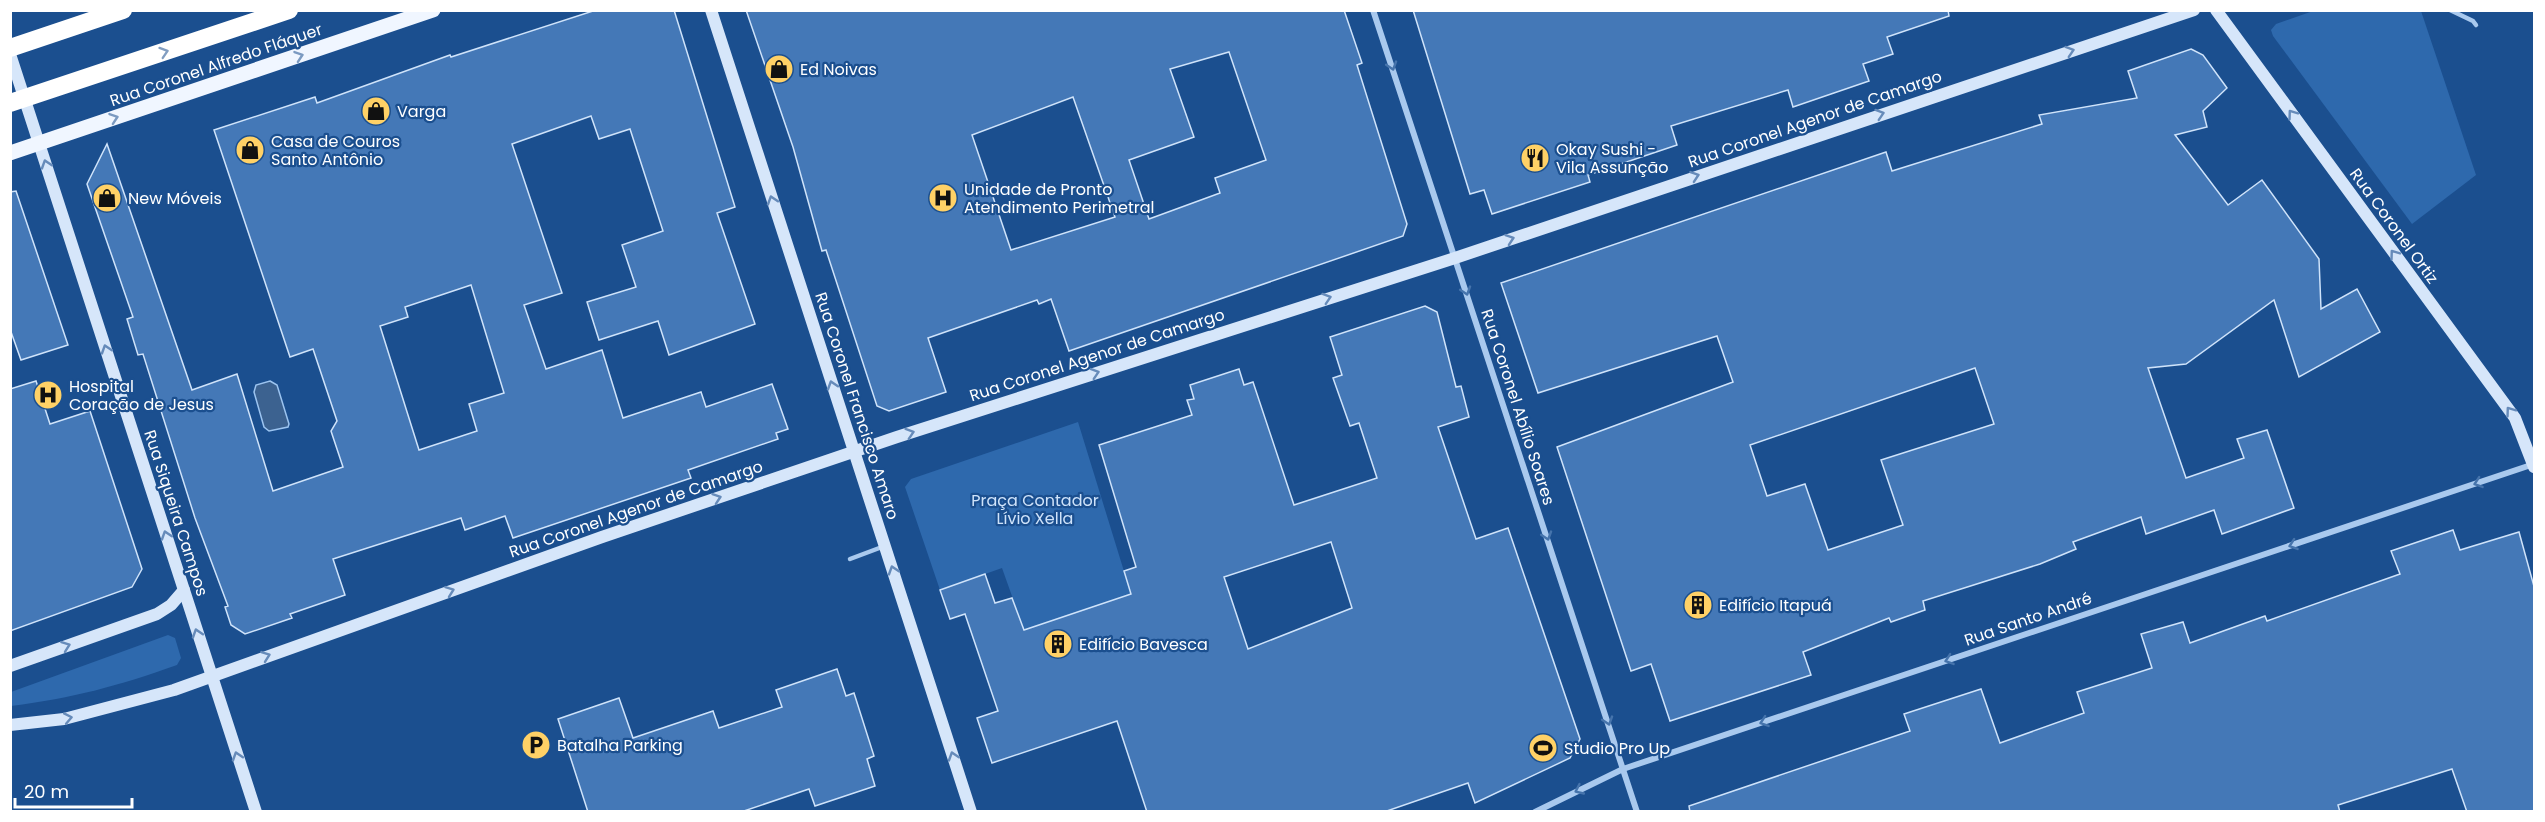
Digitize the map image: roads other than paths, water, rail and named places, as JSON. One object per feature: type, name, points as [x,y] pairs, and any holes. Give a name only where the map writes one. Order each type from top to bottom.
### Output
[{"type":"highway","points":[[10,48],[123,10]]},
{"type":"highway","points":[[10,103],[289,10]]},
{"type":"main road","name":"Rua Coronel Alfredo Fláquer","points":[[10,153],[433,10]]},
{"type":"street","name":"Rua Coronel Francisco Amaro","points":[[711,10],[971,812]]},
{"type":"street","name":"Rua Coronel Abílio Soares","points":[[1374,10],[1637,812]]},
{"type":"street","name":"Rua Coronel Agenor de Camargo","points":[[10,725],[64,719],[112,708],[211,676],[602,537],[854,452],[1455,258],[2194,10]]},
{"type":"street","name":"Rua Coronel Ortiz","points":[[2216,10],[2515,418],[2534,465]]},
{"type":"street","name":"Rua Siqueira Campos","points":[[10,54],[256,812]]},
{"type":"street","name":"Rua Santo André","points":[[1535,812],[1623,769],[2534,465]]},
{"type":"street","points":[[10,666],[157,614],[171,605],[184,590]]},
{"type":"lane","points":[[2450,10],[2452,14],[2474,21],[2476,25]]},
{"type":"lane","points":[[850,559],[885,546]]},
{"type":"place","name":"Ed Noivas","points":[[779,69]]},
{"type":"place","name":"Varga","points":[[376,111]]},
{"type":"place","name":"Casa de Couros Santo Antônio","points":[[250,150]]},
{"type":"place","name":"Okay Sushi - Vila Assunção","points":[[1535,158]]},
{"type":"place","name":"New Móveis","points":[[107,198]]},
{"type":"place","name":"Unidade de Pronto Atendimento Perimetral","points":[[943,198]]},
{"type":"place","name":"Hospital Coração de Jesus","points":[[48,395]]},
{"type":"place","name":"Edifício Itapuá","points":[[1698,605]]},
{"type":"place","name":"Edifício Bavesca","points":[[1058,644]]},
{"type":"place","name":"Batalha Parking","points":[[536,745]]},
{"type":"place","name":"Studio Pro Up","points":[[1543,748]]},
{"type":"park label","name":"Praça Contador Lívio Xella","points":[[1035,509]]}]
